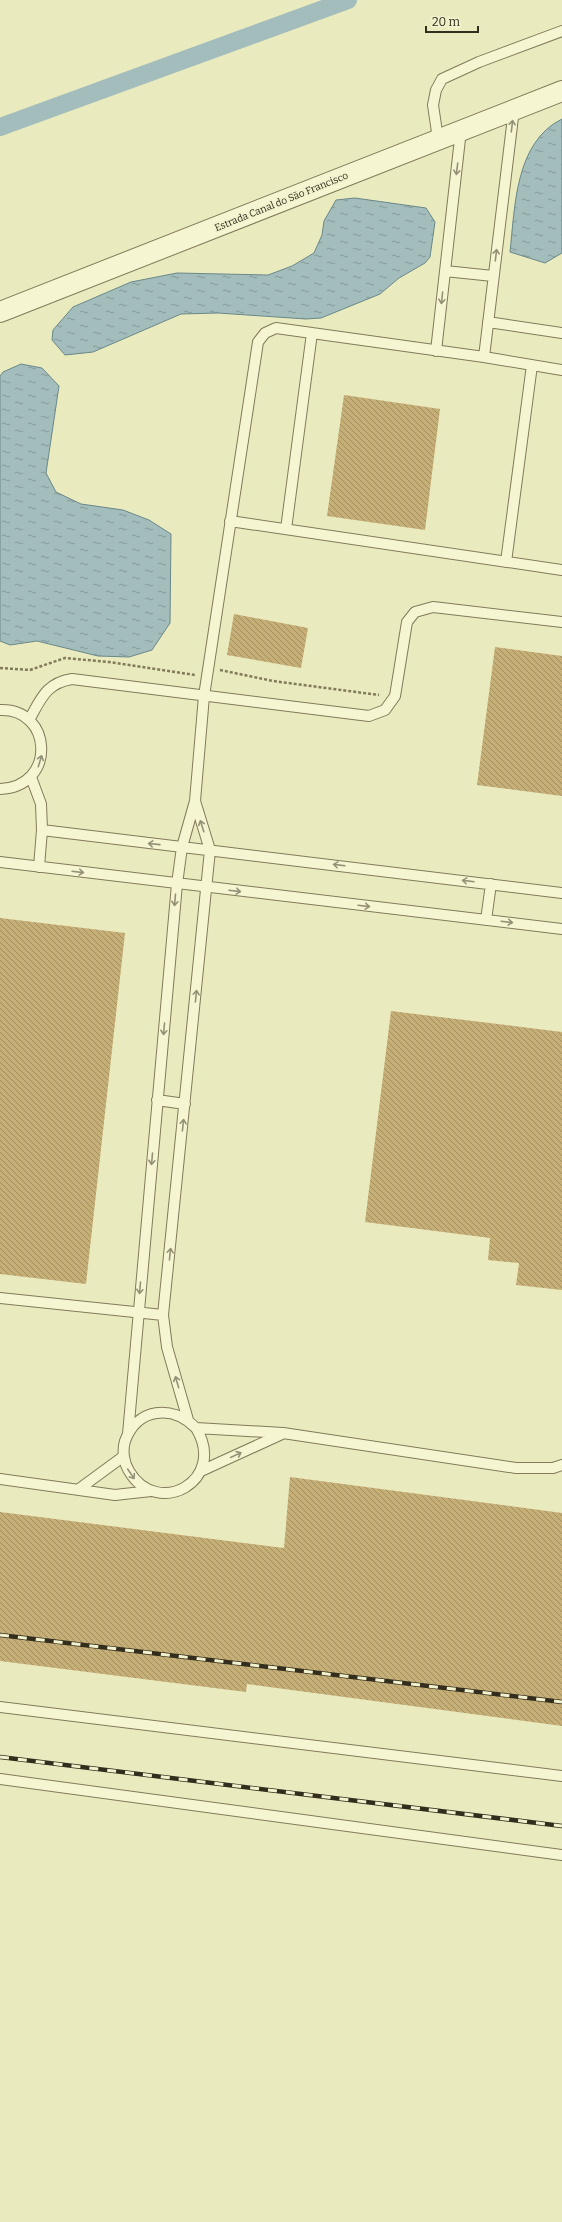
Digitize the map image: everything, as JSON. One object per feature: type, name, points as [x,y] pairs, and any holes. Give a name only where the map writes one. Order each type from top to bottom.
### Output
[{"type":"street","name":"Estrada Canal do São Francisco","points":[[0,312],[562,91]]},
{"type":"lane","points":[[438,139],[433,105],[436,90],[442,79],[479,62],[562,31]]},
{"type":"lane","points":[[484,357],[514,109]]},
{"type":"lane","points":[[436,351],[461,130]]},
{"type":"lane","points":[[445,271],[493,276]]},
{"type":"lane","points":[[488,322],[562,333]]},
{"type":"lane","points":[[151,1491],[141,1486],[132,1478],[127,1468],[124,1456],[124,1445],[128,1434],[177,884],[182,847],[194,801],[204,696],[258,342],[265,332],[276,328],[484,357],[562,370]]},
{"type":"lane","points":[[286,529],[312,333]]},
{"type":"lane","points":[[506,562],[532,365]]},
{"type":"lane","points":[[230,522],[562,570]]},
{"type":"lane","points":[[29,720],[46,691],[63,681],[72,679],[369,716],[385,710],[395,696],[407,622],[415,612],[433,606],[562,622]]},
{"type":"lane","points":[[0,710],[19,713],[29,720],[37,730],[41,742],[42,754],[38,766],[31,777],[22,784],[10,788],[0,789]]},
{"type":"lane","points":[[31,777],[41,804],[42,830],[39,867]]},
{"type":"lane","points":[[188,1420],[167,1347],[162,1315],[208,888],[210,850],[194,801]]},
{"type":"lane","points":[[42,830],[562,893]]},
{"type":"lane","points":[[0,862],[562,929]]},
{"type":"lane","points":[[486,920],[491,884]]},
{"type":"lane","points":[[157,1100],[185,1104]]},
{"type":"lane","points":[[0,1298],[138,1311],[162,1315]]},
{"type":"lane","points":[[0,1479],[115,1495],[151,1491],[163,1493],[174,1492],[185,1488],[194,1481],[204,1460],[205,1449],[202,1438],[196,1428],[188,1420],[178,1414],[166,1412],[155,1413],[144,1418],[135,1425],[128,1434]]},
{"type":"lane","points":[[196,1428],[283,1433],[516,1468],[554,1468],[562,1465]]},
{"type":"lane","points":[[200,1471],[283,1433]]},
{"type":"lane","points":[[79,1489],[124,1456]]},
{"type":"lane","points":[[0,1707],[562,1776]]},
{"type":"lane","points":[[0,1779],[562,1855]]},
{"type":"water","points":[[562,119],[562,253],[545,263],[510,252],[516,196],[526,159],[535,143],[546,129]]},
{"type":"water","points":[[355,198],[426,208],[435,222],[430,257],[425,263],[399,278],[380,294],[321,318],[306,319],[218,313],[181,314],[93,352],[65,355],[52,340],[53,330],[73,307],[131,282],[177,273],[268,275],[292,266],[314,253],[322,235],[324,221],[336,200]]},
{"type":"water","points":[[21,364],[42,368],[59,386],[46,473],[56,492],[81,504],[123,510],[149,520],[171,534],[170,623],[152,650],[129,657],[98,656],[37,641],[10,645],[0,641],[0,376],[3,372]]},
{"type":"building","points":[[344,395],[440,409],[425,530],[327,516]]},
{"type":"building","points":[[234,614],[308,628],[301,668],[227,655]]},
{"type":"building","points":[[495,647],[562,656],[562,796],[477,785]]},
{"type":"building","points":[[0,918],[125,933],[86,1284],[0,1274]]},
{"type":"building","points":[[391,1011],[562,1032],[562,1290],[516,1285],[519,1263],[488,1260],[490,1238],[365,1222]]},
{"type":"building","points":[[290,1477],[562,1513],[562,1726],[247,1684],[246,1692],[0,1661],[0,1512],[284,1548]]},
{"type":"waterway","points":[[0,127],[348,0]]},
{"type":"railway","points":[[0,1635],[562,1702]]},
{"type":"railway","points":[[0,1757],[562,1826]]}]
